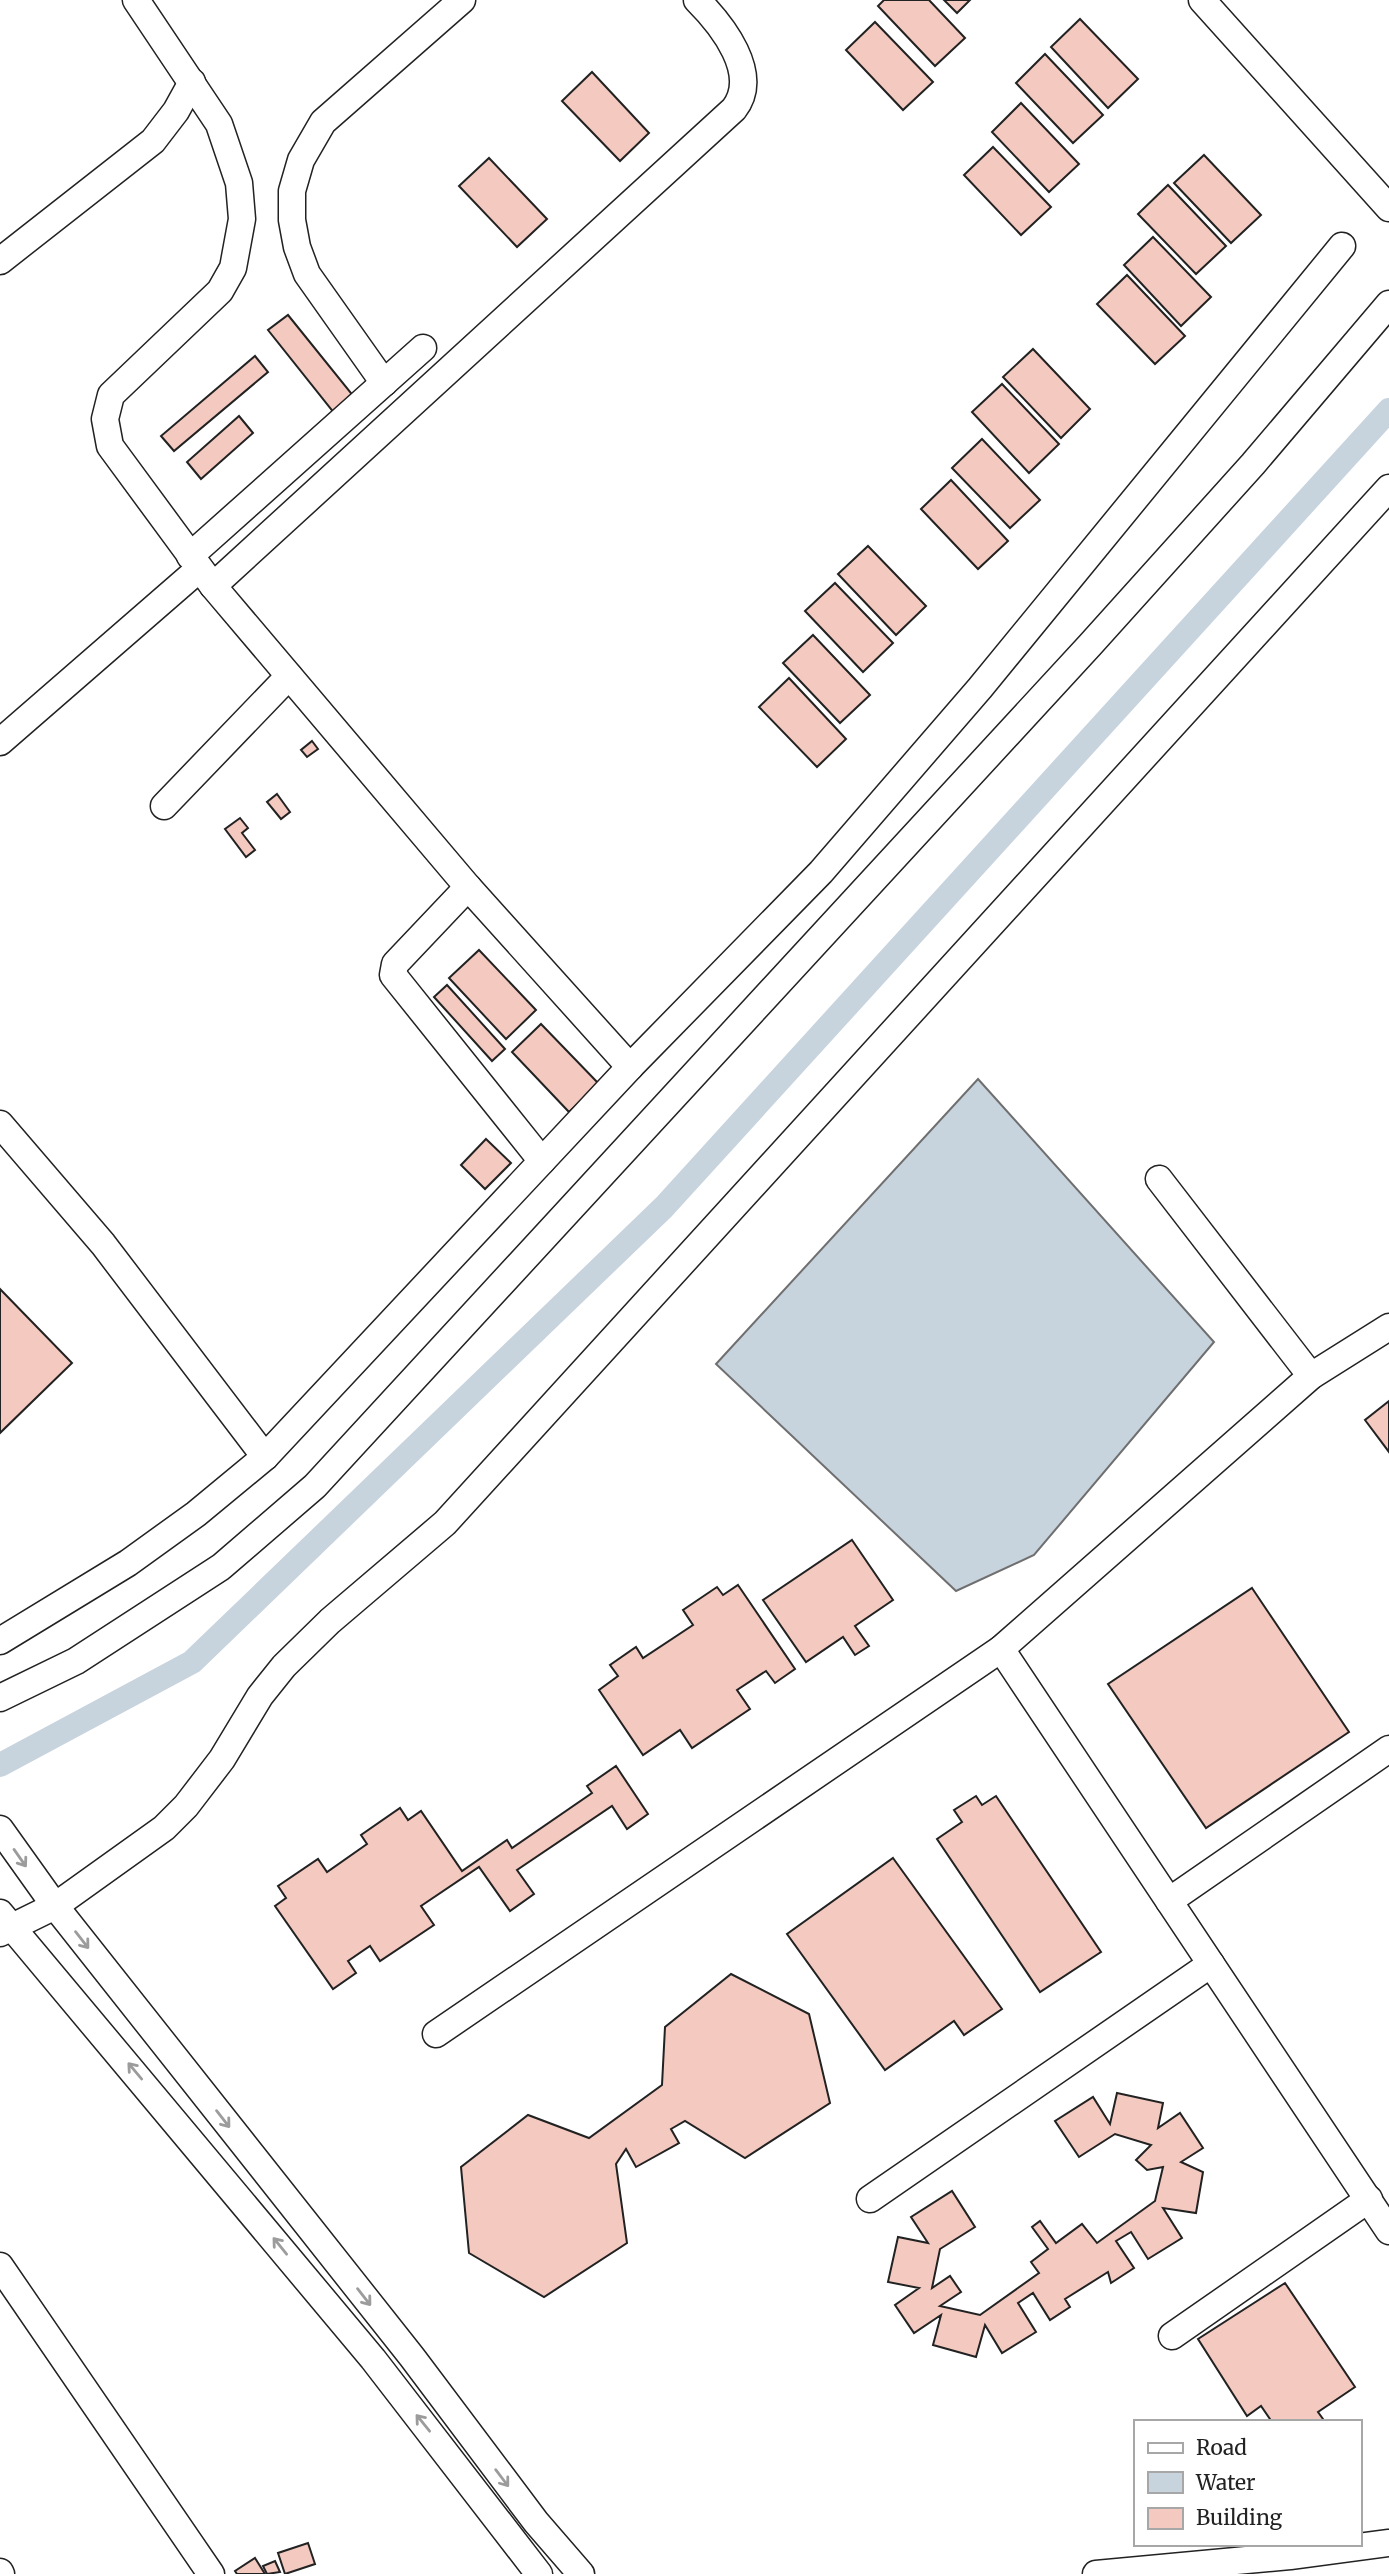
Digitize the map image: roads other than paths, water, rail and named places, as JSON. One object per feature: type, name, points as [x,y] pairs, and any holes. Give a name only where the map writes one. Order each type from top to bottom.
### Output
[{"type":"street","points":[[136,0],[219,124],[232,155],[241,207],[239,246],[233,268],[220,291],[111,395],[105,419],[110,446],[201,570],[289,676],[468,887],[630,1068]]},
{"type":"street","points":[[384,383],[307,274],[294,234],[292,191],[301,160],[323,122],[462,0]]},
{"type":"street","points":[[0,742],[734,108],[743,90],[739,64],[723,30],[697,0]]},
{"type":"street","points":[[1202,0],[1389,208]]},
{"type":"street","points":[[0,261],[153,141],[176,111],[192,82]]},
{"type":"street","points":[[0,1641],[128,1563],[196,1514],[265,1457],[630,1068],[821,872],[980,688],[1342,246]]},
{"type":"street","points":[[0,1698],[76,1661],[221,1567],[314,1486],[1099,635],[1253,464],[1389,304]]},
{"type":"street","points":[[201,570],[384,383],[423,348]]},
{"type":"street","points":[[539,2574],[364,2349],[5,1925],[48,1896],[164,1828],[186,1806],[284,1666],[454,1513],[1389,488]]},
{"type":"street","points":[[164,806],[289,676]]},
{"type":"street","points":[[468,887],[395,964],[393,975],[542,1161]]},
{"type":"street","points":[[0,1124],[103,1244],[265,1457]]},
{"type":"street","points":[[1159,1179],[1311,1377]]},
{"type":"street","points":[[436,2034],[1001,1649],[1311,1377],[1389,1327]]},
{"type":"street","points":[[1001,1649],[1389,2231]]},
{"type":"street","points":[[1169,1901],[1389,1749]]},
{"type":"street","points":[[0,1829],[48,1896],[412,2357],[536,2522],[581,2574]]},
{"type":"street","points":[[870,2199],[1211,1964]]},
{"type":"street","points":[[1172,2336],[1369,2199]]},
{"type":"street","points":[[0,2266],[211,2574]]},
{"type":"street","points":[[1096,2574],[1290,2556],[1389,2543]]},
{"type":"water","points":[[978,1079],[1214,1342],[1034,1555],[956,1591],[716,1364]]},
{"type":"waterway","points":[[0,1765],[192,1662],[664,1207],[1389,410]]}]
